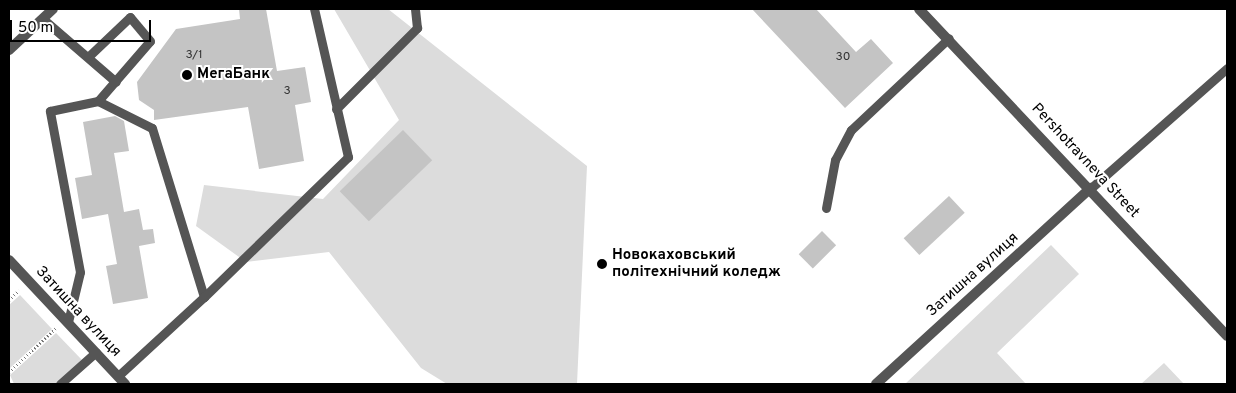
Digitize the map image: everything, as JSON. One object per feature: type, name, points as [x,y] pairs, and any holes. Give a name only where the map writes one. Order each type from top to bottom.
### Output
[{"type":"street","points":[[9,50],[53,9]]},
{"type":"street","name":"Pershotravneva Street","points":[[919,9],[949,38],[1091,188],[1227,336]]},
{"type":"street","name":"Затишна вулиця","points":[[876,384],[1091,188]]},
{"type":"street","name":"Затишна вулиця","points":[[9,260],[125,384]]},
{"type":"lane","points":[[118,376],[204,297],[348,157],[314,9]]},
{"type":"lane","points":[[336,109],[417,28],[415,9]]},
{"type":"lane","points":[[68,322],[80,272],[50,111],[98,101],[150,41],[130,17],[89,56]]},
{"type":"lane","points":[[42,19],[89,56],[116,82]]},
{"type":"lane","points":[[826,208],[835,160],[851,130],[949,38]]},
{"type":"lane","points":[[1091,188],[1227,68]]},
{"type":"lane","points":[[98,101],[152,128],[204,297]]},
{"type":"lane","points":[[60,384],[96,352]]},
{"type":"path","points":[[9,300],[21,289]]},
{"type":"path","points":[[9,372],[57,328]]},
{"type":"shaded area","points":[[334,9],[388,9],[587,166],[577,384],[447,384],[421,368],[329,252],[246,262],[196,226],[204,185],[323,199],[399,120]]},
{"type":"shaded area","points":[[1051,245],[1079,274],[997,353],[1026,384],[905,384]]},
{"type":"shaded area","points":[[20,295],[52,329],[9,369],[9,305]]},
{"type":"shaded area","points":[[56,333],[83,361],[57,384],[14,384],[10,375]]},
{"type":"shaded area","points":[[1164,363],[1184,384],[1141,384]]},
{"type":"building","points":[[239,9],[266,9],[277,71],[305,67],[311,102],[295,105],[304,161],[259,169],[248,107],[154,120],[154,110],[139,100],[137,82],[176,29],[240,19]]},
{"type":"building","points":[[752,9],[816,9],[856,52],[871,39],[893,63],[845,108]]},
{"type":"building","points":[[115,116],[124,121],[129,151],[114,153],[124,212],[139,209],[143,230],[153,229],[155,243],[139,246],[148,298],[113,304],[106,266],[117,264],[108,214],[82,219],[75,178],[92,175],[83,122]]},
{"type":"building","points":[[403,130],[432,160],[369,221],[340,191]]},
{"type":"building","points":[[949,196],[965,213],[919,255],[904,238]]},
{"type":"building","points":[[822,231],[836,245],[813,268],[799,254]]},
{"type":"place","name":"МегаБанк","points":[[187,75]]},
{"type":"place","name":"Новокаховський політехнічний коледж","points":[[602,264]]}]
